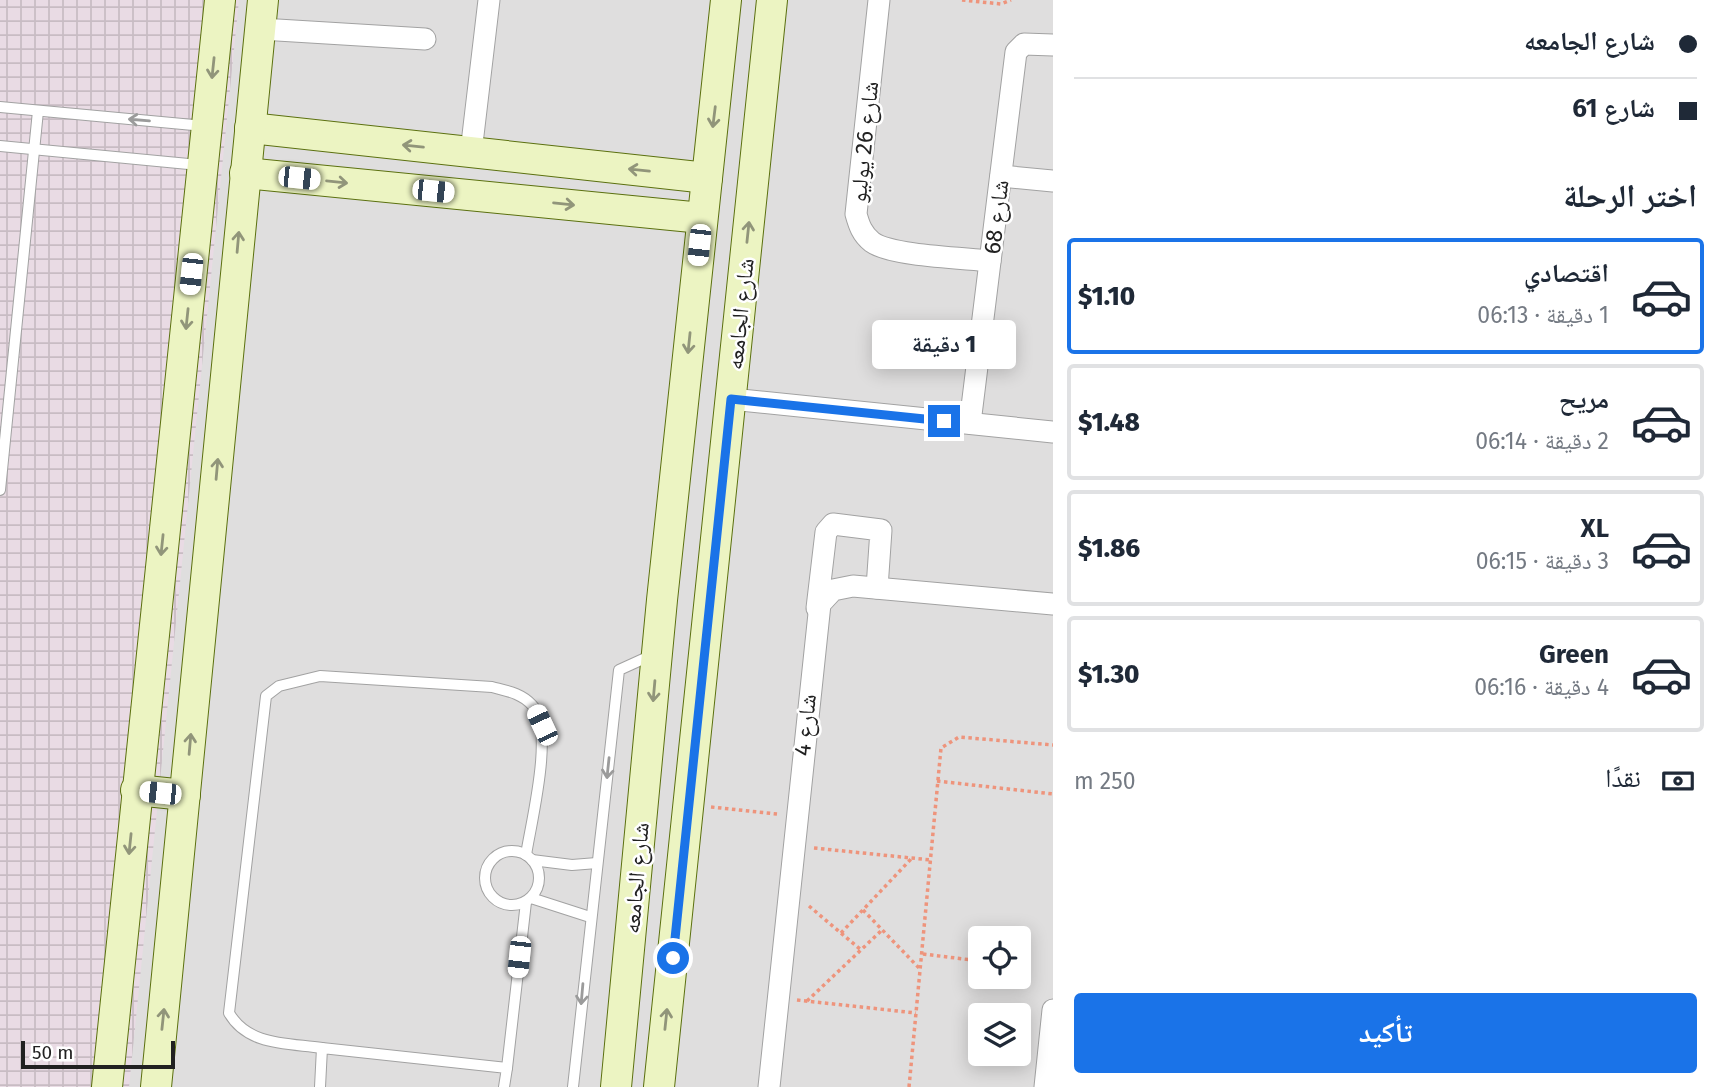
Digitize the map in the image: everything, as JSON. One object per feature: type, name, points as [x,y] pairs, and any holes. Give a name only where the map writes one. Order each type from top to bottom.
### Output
[{"type":"main road","points":[[107,1087],[220,0]]},
{"type":"main road","name":"شارع الجامعه","points":[[616,1087],[662,600],[726,0]]},
{"type":"main road","name":"شارع الجامعه","points":[[659,1087],[772,0]]},
{"type":"main road","points":[[156,1087],[262,14]]},
{"type":"main road","points":[[719,76],[764,80]]},
{"type":"main road","points":[[250,128],[707,177]]},
{"type":"main road","points":[[245,173],[702,218]]},
{"type":"main road","points":[[662,600],[708,604]]},
{"type":"main road","points":[[136,790],[185,795]]},
{"type":"street","points":[[471,152],[489,0]]},
{"type":"street","name":"شارع 26 يوليو","points":[[879,0],[856,214],[859,225],[864,235],[883,248],[990,261]]},
{"type":"street","points":[[262,14],[425,38]]},
{"type":"street","name":"شارع 68","points":[[970,424],[1016,52],[1024,44],[1053,46]]},
{"type":"street","points":[[1001,176],[1053,181]]},
{"type":"street","points":[[731,399],[1053,432]]},
{"type":"street","name":"شارع 4","points":[[769,1087],[816,613],[826,532],[833,524],[881,530],[877,589]]},
{"type":"street","points":[[816,613],[820,604],[834,590],[843,586],[1053,604]]},
{"type":"street","points":[[1045,1087],[1050,1061],[1053,1010]]},
{"type":"lane","points":[[0,107],[207,126]]},
{"type":"lane","points":[[0,490],[38,111]]},
{"type":"lane","points":[[0,146],[203,165]]},
{"type":"lane","points":[[573,1087],[619,670],[657,652]]},
{"type":"lane","points":[[504,1087],[507,1068],[528,900],[539,879],[529,858],[542,725],[533,706],[518,694],[492,687],[320,676],[279,686],[266,696],[229,1013],[237,1027],[253,1038],[507,1068]]},
{"type":"lane","points":[[590,917],[528,900],[505,904],[496,900],[485,883],[485,873],[497,855],[506,851],[572,865],[597,863]]},
{"type":"lane","points":[[320,1087],[322,1048]]},
{"type":"path","points":[[962,0],[1001,4],[1011,0]]},
{"type":"path","points":[[909,1087],[941,748],[952,738],[1053,745]]},
{"type":"path","points":[[937,781],[1053,794]]},
{"type":"path","points":[[689,804],[796,816]]},
{"type":"path","points":[[793,846],[931,860]]},
{"type":"path","points":[[841,933],[912,858]]},
{"type":"path","points":[[789,889],[861,950]]},
{"type":"path","points":[[863,910],[920,969]]},
{"type":"path","points":[[807,1001],[882,930]]},
{"type":"path","points":[[922,954],[968,960]]},
{"type":"path","points":[[778,998],[916,1013]]},
{"type":"shaded area","points":[[0,0],[1053,0],[1053,1087],[0,1087]]},
{"type":"shaded area","points":[[0,0],[239,0],[129,1087],[0,1087]]},
{"type":"route","points":[[673,958],[731,399],[944,421]]}]
